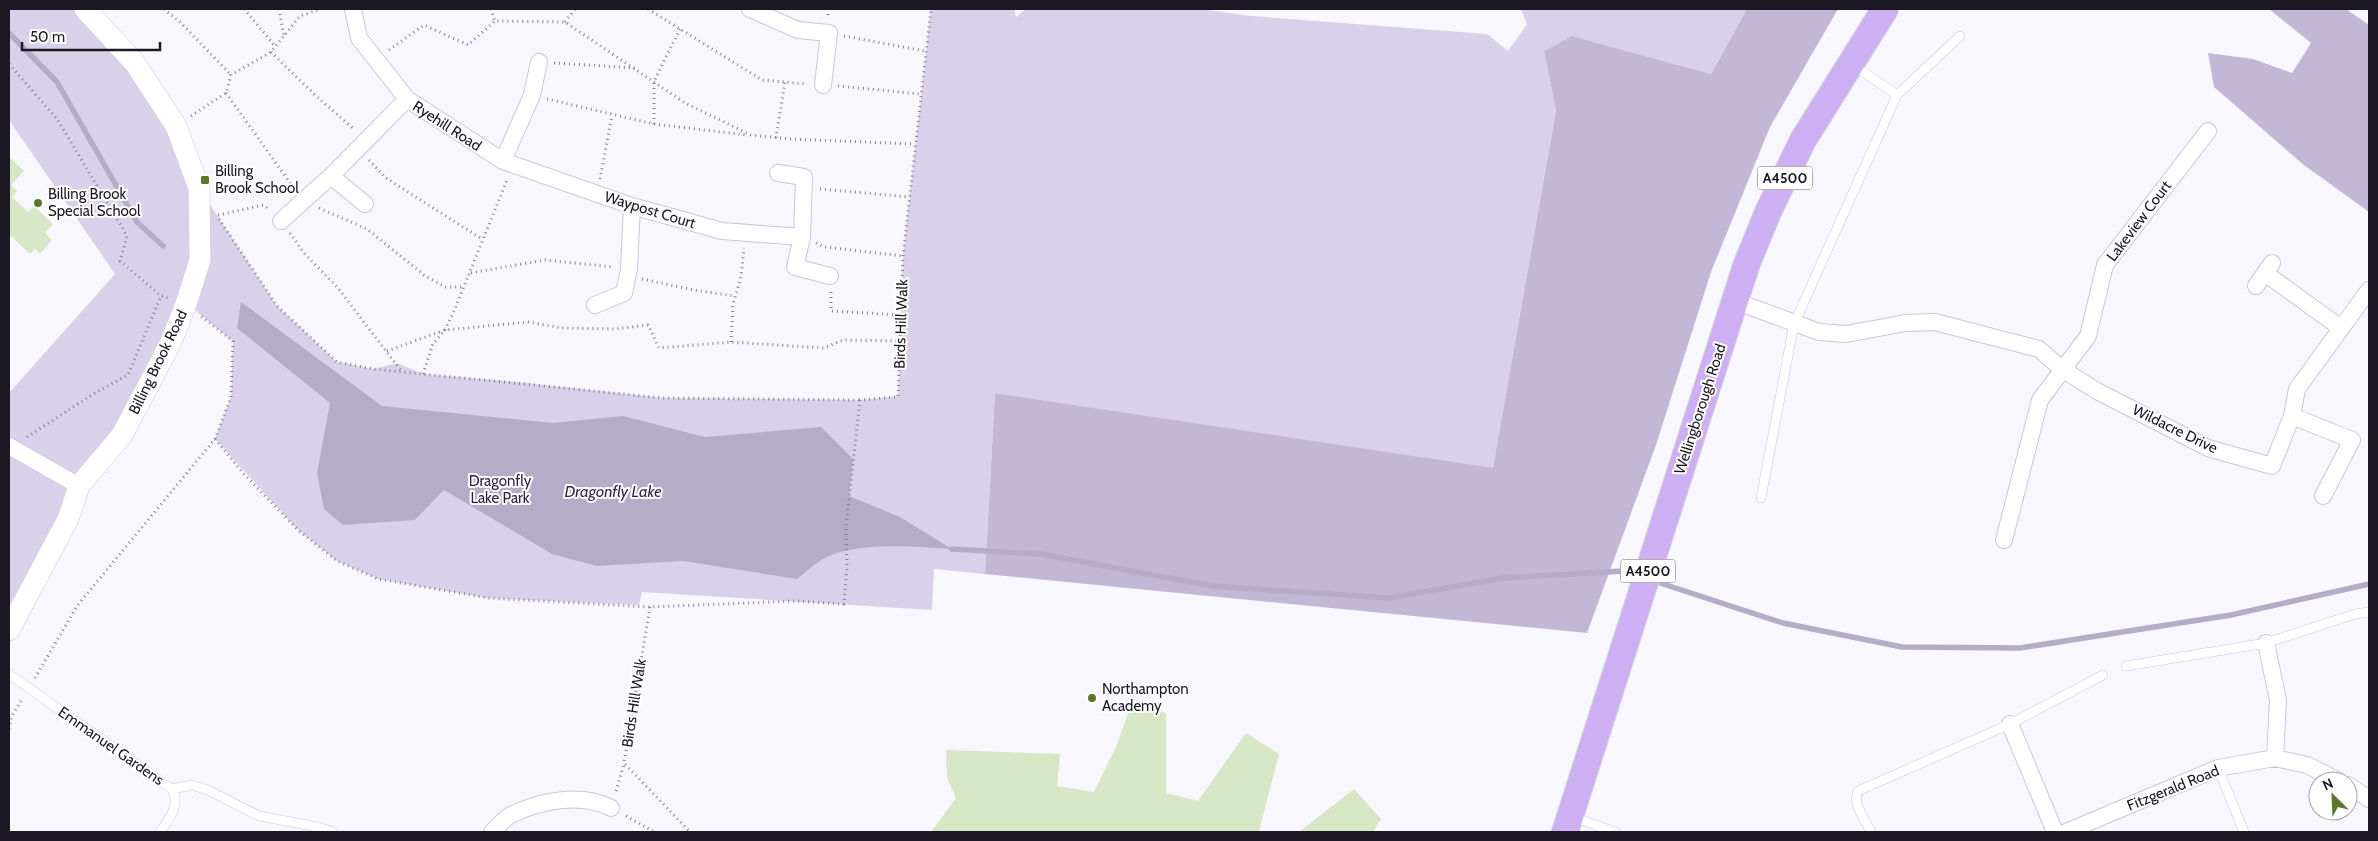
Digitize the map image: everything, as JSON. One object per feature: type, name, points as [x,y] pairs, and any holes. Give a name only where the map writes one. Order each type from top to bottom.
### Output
[{"type":"main road","name":"Wellingborough Road","points":[[1569,824],[1746,266],[1768,212],[1799,148],[1850,62],[1885,9]]},
{"type":"street","name":"Billing Brook Road","points":[[9,630],[68,519],[79,486],[122,434],[170,344],[186,304],[200,260],[199,188],[176,126],[134,62],[85,9]]},
{"type":"street","name":"Ryehill Road","points":[[353,9],[359,38],[407,100],[508,164]]},
{"type":"street","points":[[750,9],[798,30],[829,33],[823,85]]},
{"type":"street","points":[[508,164],[532,95],[539,62]]},
{"type":"street","points":[[281,221],[331,176],[407,100]]},
{"type":"street","name":"Lakeview Court","points":[[2004,540],[2040,400],[2088,336],[2105,266],[2208,131]]},
{"type":"street","name":"Waypost Court","points":[[508,164],[632,206],[722,231],[802,238]]},
{"type":"street","points":[[778,173],[804,177],[802,238],[795,267],[830,276]]},
{"type":"street","points":[[331,176],[366,204]]},
{"type":"street","points":[[596,305],[624,293],[629,273],[632,206]]},
{"type":"street","points":[[2265,274],[2341,328]]},
{"type":"street","points":[[2324,496],[2352,440],[2292,416],[2297,389],[2369,290]]},
{"type":"street","points":[[1735,301],[1819,332],[1846,334],[1906,323],[1935,322],[2038,350],[2062,369]]},
{"type":"street","name":"Wildacre Drive","points":[[2062,369],[2097,391],[2208,448],[2272,466],[2292,416]]},
{"type":"street","points":[[10,447],[79,486]]},
{"type":"street","points":[[2266,643],[2278,700],[2274,758]]},
{"type":"street","points":[[2010,724],[2055,832]]},
{"type":"street","name":"Fitzgerald Road","points":[[2066,832],[2218,768],[2274,758],[2307,765],[2319,771]]},
{"type":"street","points":[[2358,792],[2369,799]]},
{"type":"street","points":[[492,832],[511,814],[552,800],[599,802],[612,808]]},
{"type":"lane","points":[[1761,498],[1794,324],[1897,95],[1960,36]]},
{"type":"lane","points":[[1850,62],[1897,95]]},
{"type":"lane","points":[[2126,666],[2266,643],[2355,614],[2369,612]]},
{"type":"lane","name":"Emmanuel Gardens","points":[[9,674],[172,789],[192,785],[208,790],[259,816],[318,827],[333,832]]},
{"type":"lane","points":[[1871,832],[1856,802],[1855,796],[1858,791],[2010,724],[2103,675]]},
{"type":"lane","points":[[2218,768],[2244,832]]},
{"type":"lane","points":[[160,832],[174,810],[176,796],[172,789]]},
{"type":"lane","points":[[1569,824],[1615,832]]},
{"type":"path","points":[[164,9],[181,23],[230,75]]},
{"type":"path","points":[[244,9],[275,46]]},
{"type":"path","points":[[279,9],[284,36]]},
{"type":"path","points":[[176,126],[226,93],[230,75],[271,52],[300,16],[321,9]]},
{"type":"path","points":[[491,9],[495,22]]},
{"type":"path","points":[[565,22],[575,9]]},
{"type":"path","points":[[648,9],[762,80],[920,94]]},
{"type":"path","points":[[828,9],[829,33],[925,51]]},
{"type":"path","name":"Birds Hill Walk","points":[[860,400],[898,397],[903,256],[930,9]]},
{"type":"path","points":[[376,60],[424,24],[468,45],[495,22],[565,22],[636,68],[685,103],[751,135]]},
{"type":"path","points":[[654,124],[654,81],[680,29]]},
{"type":"path","points":[[271,52],[362,144],[386,178],[482,239]]},
{"type":"path","points":[[539,62],[583,63],[636,68]]},
{"type":"path","points":[[776,138],[785,82]]},
{"type":"path","points":[[226,93],[270,158],[304,200],[367,229],[424,275],[445,287],[464,287]]},
{"type":"path","points":[[532,95],[654,124],[776,138],[915,144]]},
{"type":"path","points":[[597,194],[612,115]]},
{"type":"path","points":[[423,374],[433,344],[445,330],[470,273],[508,164]]},
{"type":"path","points":[[199,188],[276,306],[337,362],[373,369],[663,398],[860,400],[846,528],[847,567],[844,604],[769,602],[650,607],[488,598],[378,579],[338,561],[298,530],[243,473],[215,439]]},
{"type":"path","points":[[803,188],[909,197]]},
{"type":"path","points":[[217,215],[264,205],[281,221],[304,253],[338,288],[402,372]]},
{"type":"path","points":[[731,342],[735,296],[740,277],[746,233]]},
{"type":"path","points":[[802,238],[825,247],[903,256]]},
{"type":"path","points":[[470,273],[545,260],[629,273],[694,290],[735,296]]},
{"type":"path","points":[[830,276],[831,311],[901,315]]},
{"type":"path","points":[[10,447],[128,375],[161,296]]},
{"type":"path","points":[[387,351],[445,330],[528,322],[562,328],[589,329],[615,329],[648,325],[659,348],[731,342],[824,348],[843,340],[900,341]]},
{"type":"path","name":"Birds Hill Walk","points":[[650,607],[624,763],[690,832]]},
{"type":"path","points":[[624,763],[612,808],[654,832]]},
{"type":"green space","name":"Dragonfly Lake Park","points":[[9,9],[85,9],[134,62],[199,188],[277,306],[337,362],[373,369],[397,363],[423,374],[663,398],[860,400],[898,396],[903,256],[931,9],[1014,9],[1016,17],[1026,9],[1201,9],[1251,16],[1487,34],[1508,51],[1527,24],[1521,9],[1747,9],[1711,74],[1572,36],[1544,51],[1556,109],[1493,469],[995,393],[985,574],[934,569],[932,610],[642,592],[639,605],[488,598],[378,579],[337,561],[298,530],[215,439],[231,397],[233,341],[187,304],[170,344],[79,486],[9,630],[9,393],[115,274],[9,120]]},
{"type":"shaded area","points":[[1747,9],[1838,9],[1770,127],[1711,272],[1656,445],[1587,633],[985,574],[995,393],[1493,468],[1556,110],[1544,51],[1572,36],[1711,74]]},
{"type":"shaded area","points":[[2269,9],[2346,9],[2369,25],[2369,212],[2304,165],[2214,87],[2208,53],[2253,59],[2292,73],[2311,43]]},
{"type":"water","name":"Dragonfly Lake","points":[[241,302],[382,406],[553,423],[623,416],[705,437],[821,427],[853,459],[849,496],[900,517],[952,549],[888,546],[854,549],[825,558],[797,579],[683,561],[597,566],[552,554],[444,490],[415,520],[343,525],[324,509],[317,473],[330,403],[237,328]]},
{"type":"building","points":[[9,157],[24,171],[11,185],[17,191],[12,197],[28,212],[34,206],[53,224],[45,233],[52,240],[40,254],[35,249],[30,254],[11,236],[9,238]]},
{"type":"building","points":[[1131,705],[1166,713],[1166,793],[1198,801],[1246,733],[1279,754],[1259,831],[1262,832],[931,832],[956,798],[947,778],[946,750],[1060,754],[1057,786],[1094,792],[1116,747]]},
{"type":"building","points":[[1354,789],[1381,819],[1373,832],[1299,832]]},
{"type":"waterway","points":[[9,33],[57,82],[137,222],[163,246]]},
{"type":"waterway","points":[[952,549],[1041,554],[1212,586],[1389,598],[1502,578],[1623,571],[1640,577]]},
{"type":"waterway","points":[[1651,580],[1783,623],[1902,647],[2020,648],[2231,615],[2369,584]]},
{"type":"place","name":"Billing Brook School","points":[[205,180]]},
{"type":"place","name":"Billing Brook Special School","points":[[38,203]]},
{"type":"place","name":"Northampton Academy","points":[[1092,698]]}]
